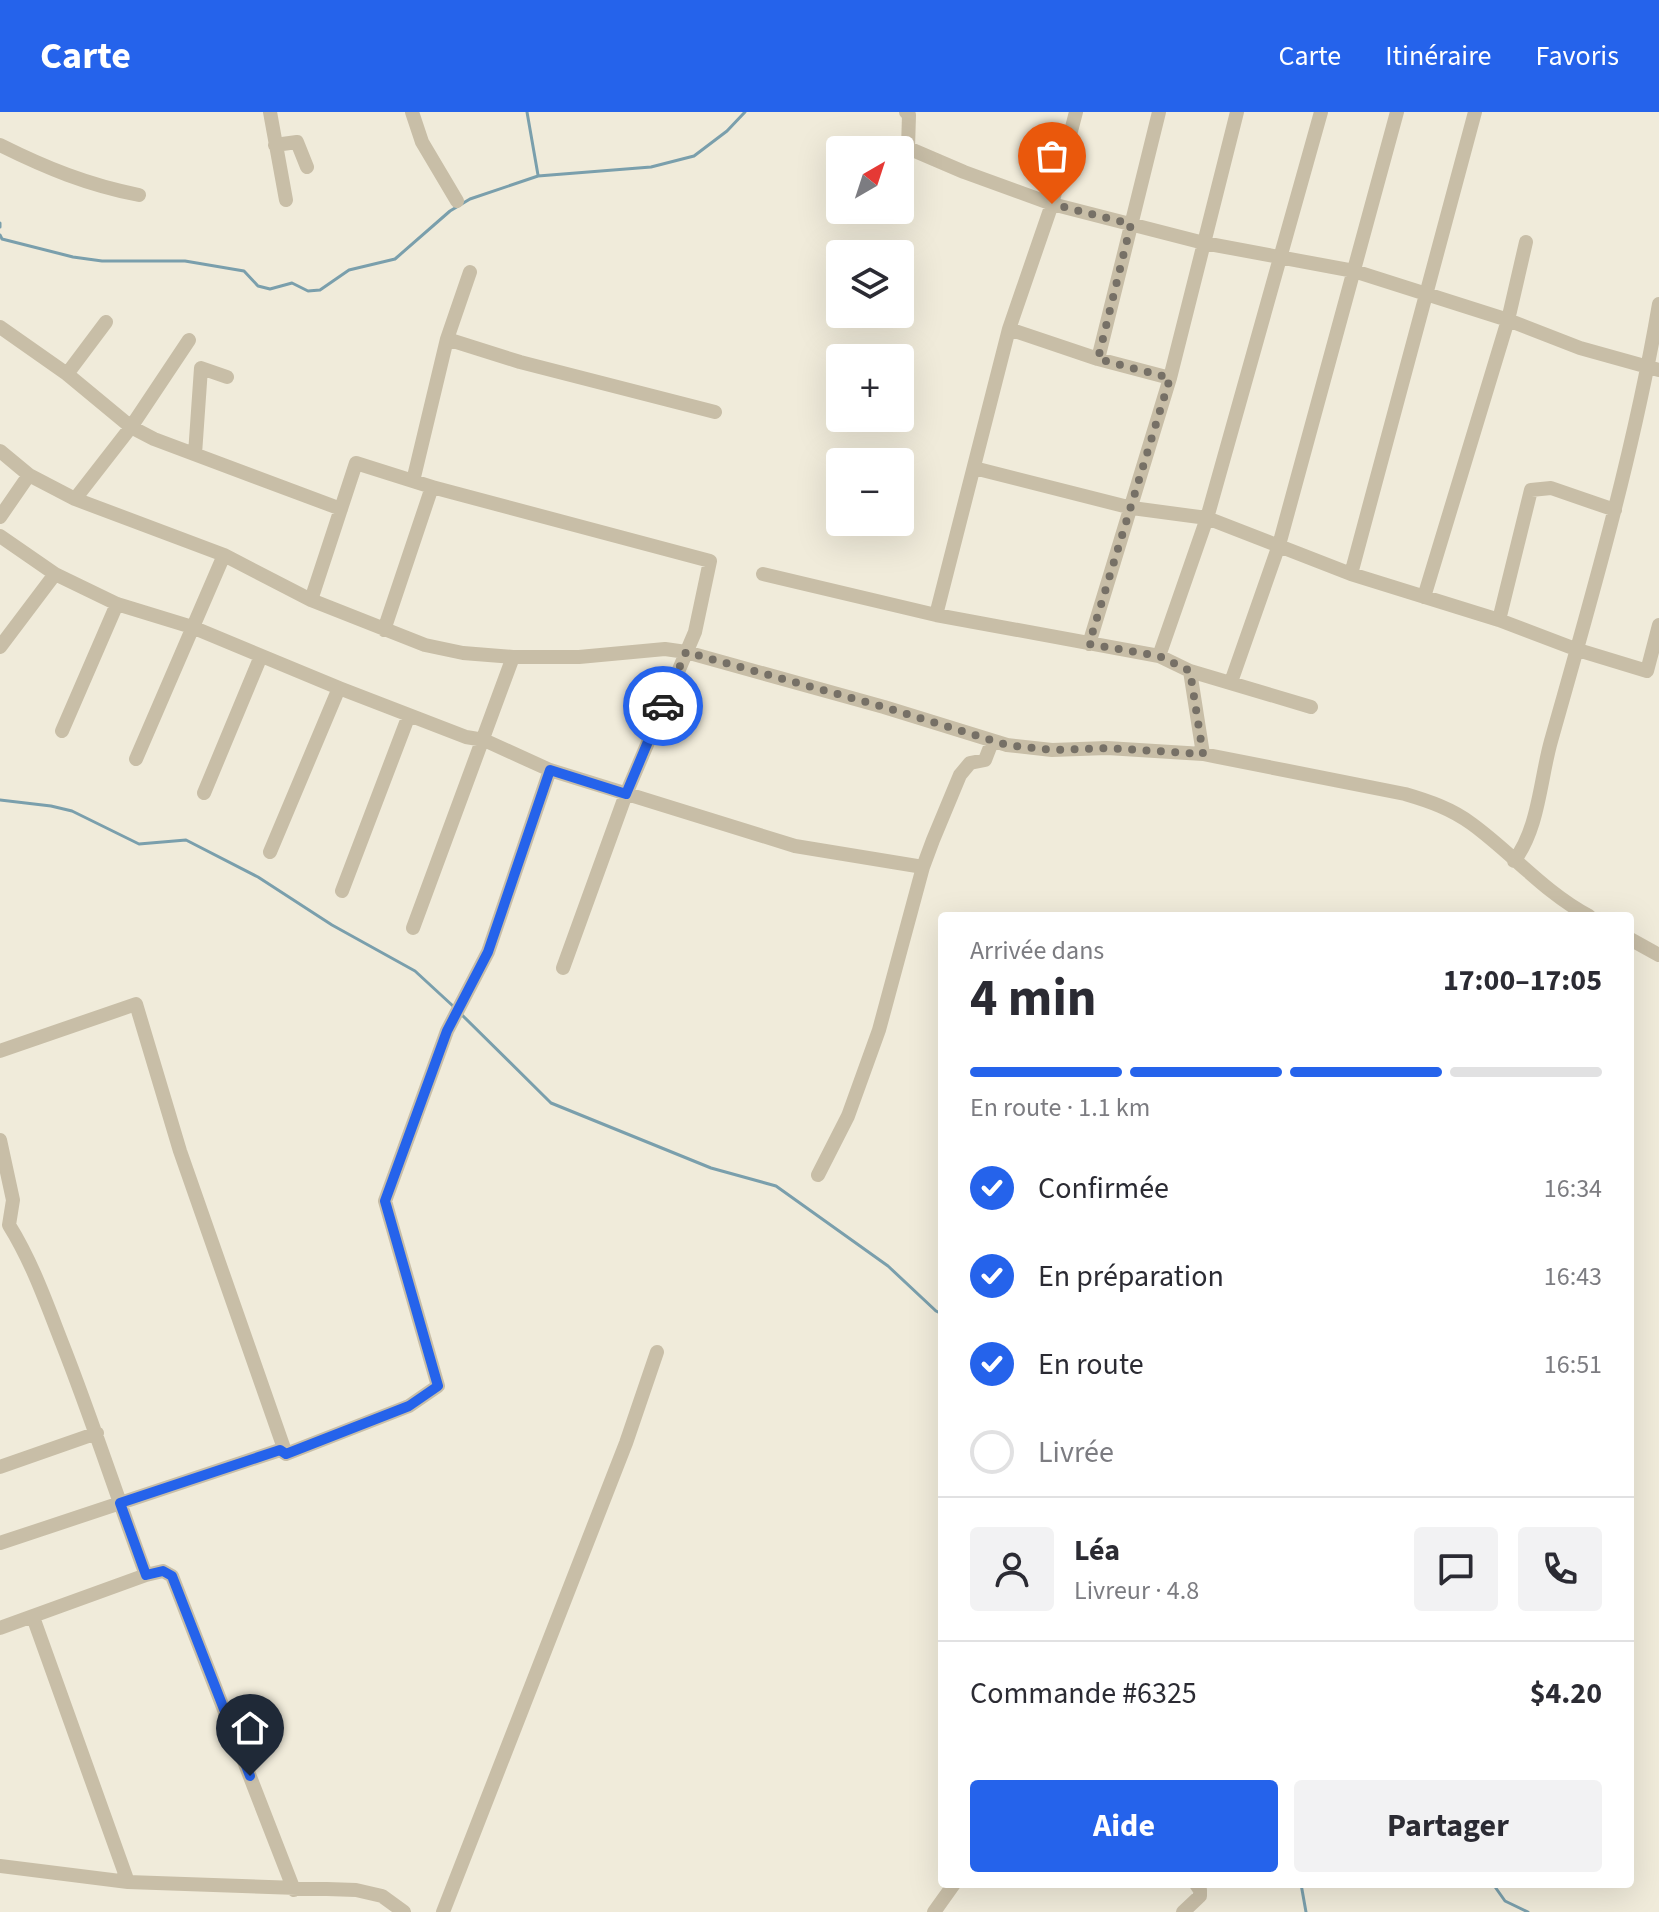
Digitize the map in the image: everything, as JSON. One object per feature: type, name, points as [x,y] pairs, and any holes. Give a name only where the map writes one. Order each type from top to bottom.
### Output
[{"type":"street","points":[[270,112],[286,200]]},
{"type":"street","points":[[412,112],[422,142],[457,201]]},
{"type":"street","points":[[906,112],[909,115],[908,148],[1052,204],[1204,243],[1354,271],[1508,320],[1580,348],[1654,368]]},
{"type":"street","points":[[936,615],[1009,329],[1052,204],[1076,112]]},
{"type":"street","points":[[1098,359],[1159,112]]},
{"type":"street","points":[[1089,644],[1170,378],[1237,112]]},
{"type":"street","points":[[1159,656],[1207,518],[1321,112]]},
{"type":"street","points":[[1231,682],[1279,545],[1397,112]]},
{"type":"street","points":[[1351,574],[1475,112]]},
{"type":"street","points":[[275,145],[297,142],[307,167]]},
{"type":"street","points":[[0,145],[49,170],[97,187],[139,195]]},
{"type":"street","points":[[1424,597],[1508,320],[1526,242]]},
{"type":"street","points":[[413,481],[447,339],[470,272]]},
{"type":"street","points":[[1514,861],[1527,845],[1550,745],[1654,368],[1659,304]]},
{"type":"street","points":[[67,374],[106,322]]},
{"type":"street","points":[[0,327],[67,374],[131,427],[154,439],[341,509]]},
{"type":"street","points":[[1009,329],[1098,359],[1170,378]]},
{"type":"street","points":[[447,339],[520,362],[715,412]]},
{"type":"street","points":[[75,499],[131,427],[189,340]]},
{"type":"street","points":[[195,454],[201,368],[227,377]]},
{"type":"street","points":[[0,451],[29,475],[75,499],[224,555],[311,600],[425,645],[463,653],[513,657],[579,657],[665,649],[686,652],[884,707],[992,742],[1052,750],[1107,748],[1203,754],[1405,794],[1437,804],[1472,824],[1541,885],[1583,912]]},
{"type":"street","points":[[311,600],[356,463],[432,487],[710,561],[695,632],[626,794],[563,968]]},
{"type":"street","points":[[974,468],[1132,508],[1207,518],[1351,574],[1647,671],[1659,625]]},
{"type":"street","points":[[0,517],[29,475]]},
{"type":"street","points":[[384,630],[432,487]]},
{"type":"street","points":[[1499,620],[1531,490],[1551,488],[1615,510]]},
{"type":"street","points":[[0,536],[55,574],[117,604],[192,627],[339,688],[466,737],[484,740],[550,770],[795,846],[923,867]]},
{"type":"street","points":[[136,759],[224,555]]},
{"type":"street","points":[[0,647],[55,574]]},
{"type":"street","points":[[763,574],[936,615],[1159,656],[1190,671],[1311,707]]},
{"type":"street","points":[[62,731],[117,604]]},
{"type":"street","points":[[204,793],[261,656]]},
{"type":"street","points":[[413,928],[513,657]]},
{"type":"street","points":[[1190,671],[1203,754]]},
{"type":"street","points":[[270,852],[339,688]]},
{"type":"street","points":[[342,891],[409,715]]},
{"type":"street","points":[[818,1175],[848,1116],[879,1030],[923,867],[960,775],[970,763],[985,760],[992,742]]},
{"type":"street","points":[[286,1454],[409,1406],[438,1386],[385,1201],[447,1031],[488,952],[550,770]]},
{"type":"street","points":[[1634,941],[1659,955]]},
{"type":"street","points":[[0,1051],[136,1004],[180,1151],[286,1454]]},
{"type":"street","points":[[0,1140],[13,1200],[9,1225],[27,1253],[97,1433],[146,1575]]},
{"type":"street","points":[[443,1912],[626,1443],[657,1352]]},
{"type":"street","points":[[0,1467],[97,1433]]},
{"type":"street","points":[[0,1543],[280,1450],[286,1454]]},
{"type":"street","points":[[0,1628],[146,1575],[163,1571],[172,1576],[294,1890]]},
{"type":"street","points":[[33,1617],[128,1882]]},
{"type":"street","points":[[0,1866],[128,1882],[356,1890],[382,1896],[404,1912]]},
{"type":"street","points":[[934,1912],[951,1888]]},
{"type":"street","points":[[1183,1912],[1200,1896],[1199,1888]]},
{"type":"waterway","points":[[527,112],[538,175]]},
{"type":"waterway","points":[[0,235],[2,239],[73,257],[102,261],[185,261],[244,271],[258,286],[270,289],[292,283],[308,291],[320,290],[349,270],[395,259],[450,211],[470,199],[538,176],[651,167],[694,156],[727,131],[745,112]]},
{"type":"waterway","points":[[0,800],[72,811],[139,844],[186,840],[258,877],[332,925],[415,971],[453,1006]]},
{"type":"waterway","points":[[461,1014],[551,1103],[711,1168],[776,1186],[888,1266],[938,1312]]},
{"type":"waterway","points":[[1302,1888],[1306,1912]]},
{"type":"waterway","points":[[1496,1888],[1505,1901],[1528,1912]]},
{"type":"way so far","points":[[663,706],[686,652],[1007,745],[1052,750],[1107,748],[1203,754],[1190,671],[1159,656],[1089,644],[1170,378],[1098,359],[1131,224],[1052,204]]},
{"type":"route","points":[[250,1776],[172,1576],[163,1571],[146,1575],[120,1503],[280,1450],[286,1454],[409,1406],[438,1386],[385,1201],[447,1031],[488,952],[550,770],[626,794],[663,706]]}]
